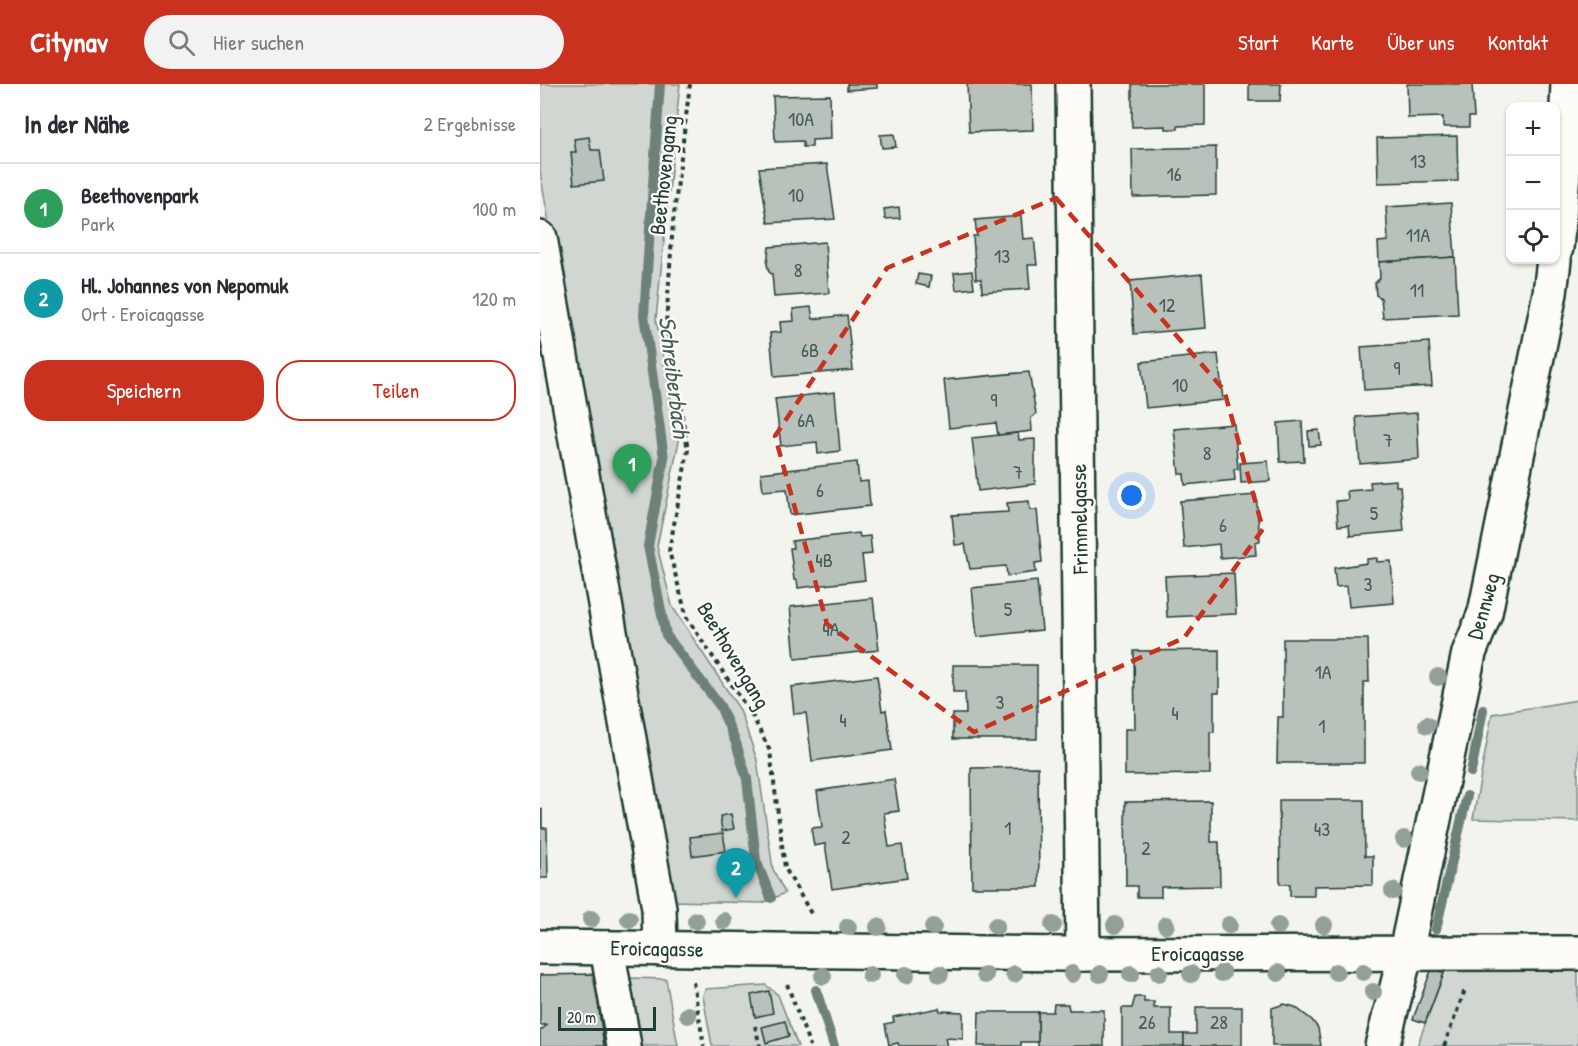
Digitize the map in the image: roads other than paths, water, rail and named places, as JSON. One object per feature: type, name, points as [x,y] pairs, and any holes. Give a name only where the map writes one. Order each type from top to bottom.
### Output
[{"type":"street","name":"Frimmelgasse","points":[[1073,84],[1083,954]]},
{"type":"street","points":[[1560,210],[1568,84]]},
{"type":"street","points":[[540,238],[659,908],[674,949]]},
{"type":"street","name":"Dennweg","points":[[1382,1046],[1406,952],[1468,653],[1485,613],[1550,293],[1554,264]]},
{"type":"street","name":"Eroicagasse","points":[[540,947],[1083,954],[1578,952]]},
{"type":"street","points":[[607,948],[624,1046]]},
{"type":"waterway","name":"Schreiberbach","points":[[660,84],[644,315],[664,458],[648,546],[666,635],[720,706],[736,743],[747,779],[756,860],[771,898]]},
{"type":"waterway","points":[[1471,772],[1483,710]]},
{"type":"waterway","points":[[1436,929],[1467,796]]},
{"type":"waterway","name":"Schreiberbach","points":[[816,990],[834,1046]]},
{"type":"place","name":"Beethovenpark","points":[[632,494]]},
{"type":"place","name":"Hl. Johannes von Nepomuk","points":[[736,898]]}]
